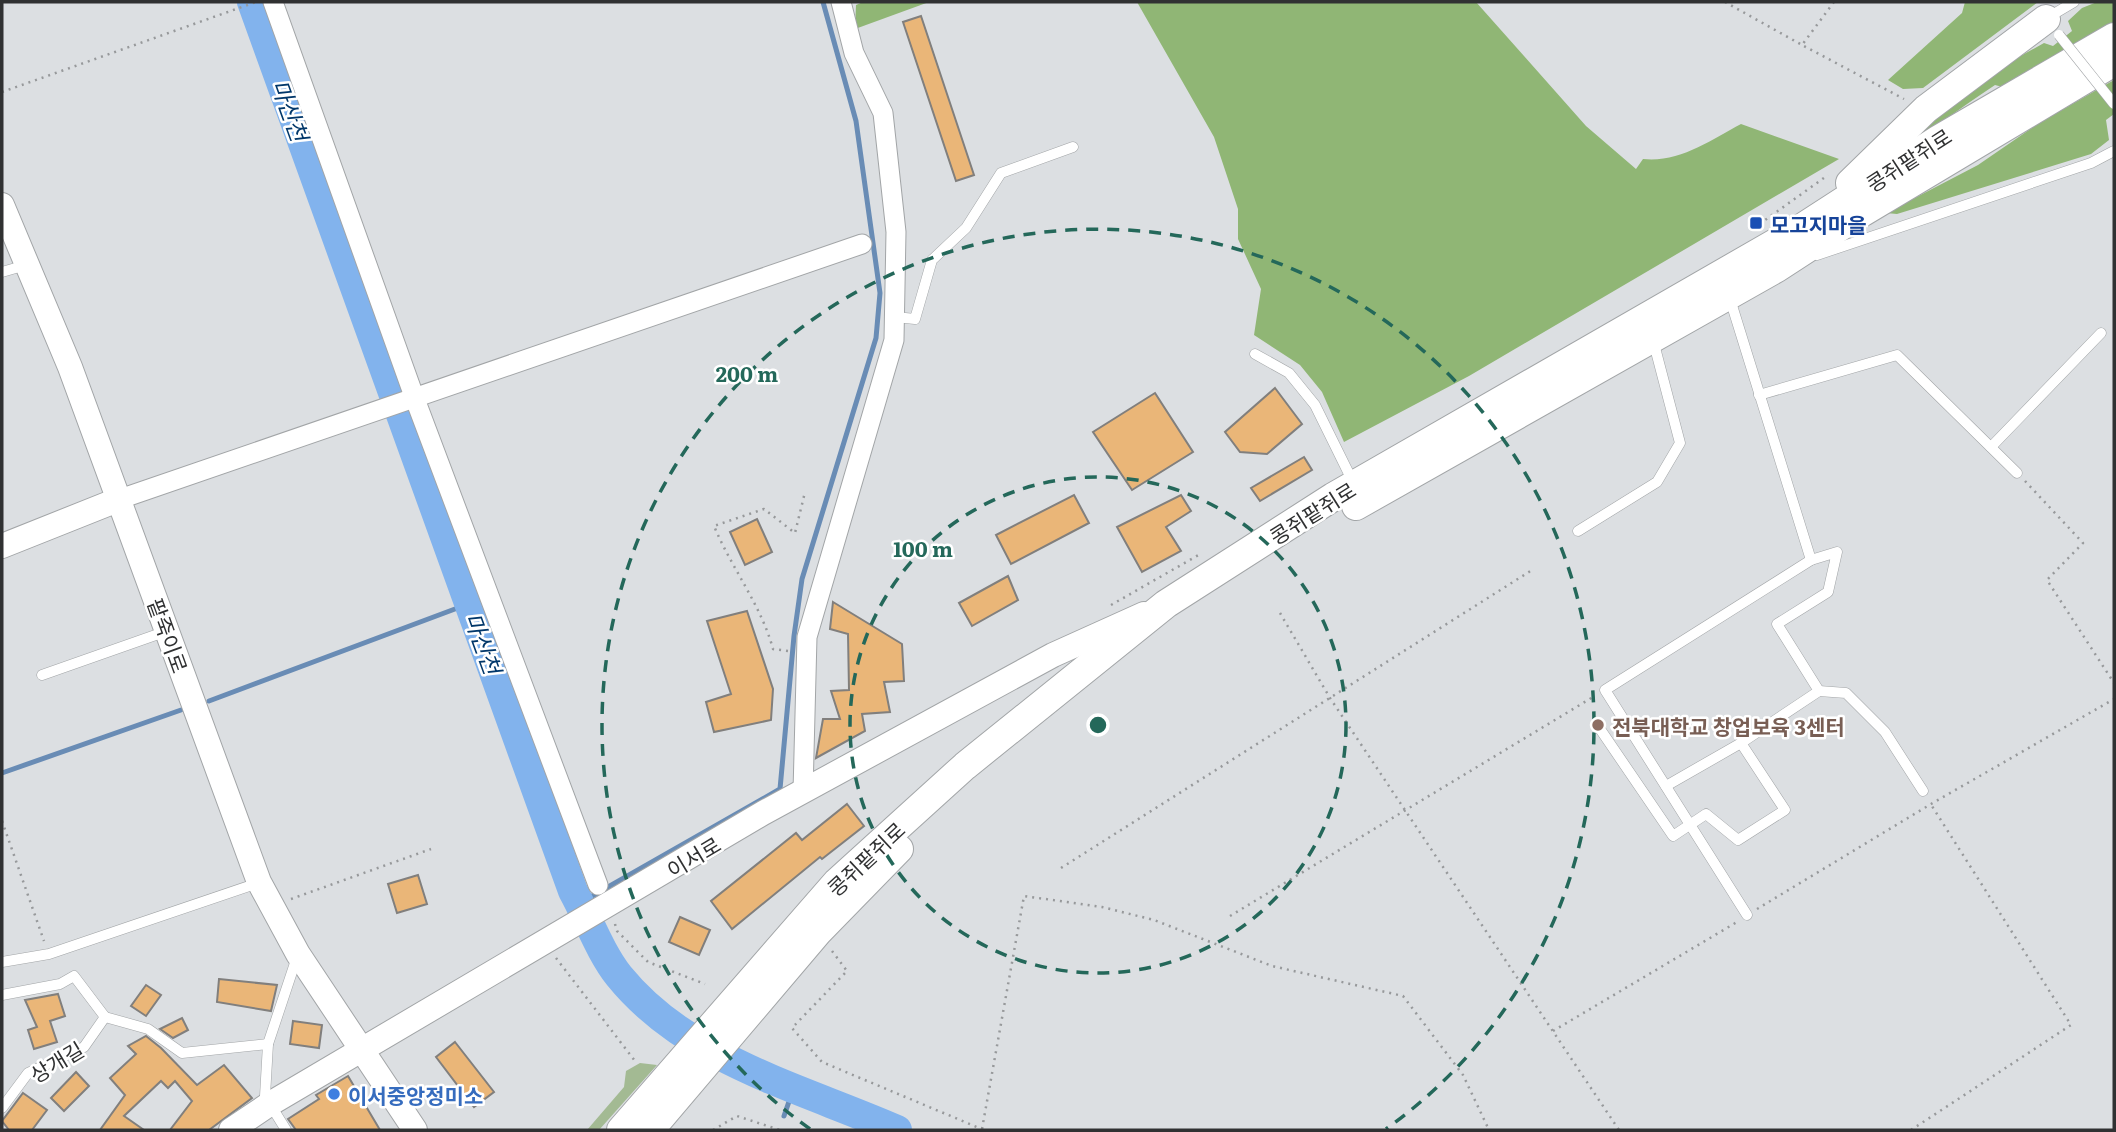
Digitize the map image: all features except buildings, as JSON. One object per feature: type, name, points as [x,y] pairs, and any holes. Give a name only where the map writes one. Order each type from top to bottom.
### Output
[{"type":"main road","points":[[1803,227],[1926,109],[2053,27]]},
{"type":"main road","name":"콩쥐팥쥐로","points":[[621,1130],[681,1077],[733,1017],[837,882],[965,766],[1166,604],[1354,485],[1803,227],[1945,136],[2114,37]]},
{"type":"main road","name":"콩쥐팥쥐로","points":[[733,1017],[900,849],[1030,732],[1175,621],[1324,524],[1777,268],[1916,180],[2114,62]]},
{"type":"main road","name":"콩쥐팥쥐로","points":[[650,1130],[681,1077]]},
{"type":"street","points":[[273,2],[410,401],[602,901]]},
{"type":"street","points":[[803,792],[807,637],[894,340],[896,232],[883,113],[854,53],[841,2]]},
{"type":"street","name":"팥죽이로","points":[[2,205],[120,499],[259,883],[298,954],[415,1130]]},
{"type":"street","points":[[2,546],[120,499],[862,244]]},
{"type":"street","name":"이서로","points":[[231,1130],[268,1105],[555,938],[602,901],[1053,655],[1166,604]]},
{"type":"lane","points":[[2074,2],[2053,27],[2114,104]]},
{"type":"lane","points":[[895,317],[915,319],[932,260],[967,228],[1001,173],[1073,147]]},
{"type":"lane","points":[[1777,268],[2091,163],[2114,151]]},
{"type":"lane","points":[[2,272],[27,264]]},
{"type":"lane","points":[[1729,295],[1811,560]]},
{"type":"lane","points":[[1991,447],[2101,333]]},
{"type":"lane","points":[[1578,531],[1657,482],[1680,443],[1653,339]]},
{"type":"lane","points":[[1255,354],[1289,373],[1315,405],[1354,485]]},
{"type":"lane","points":[[1759,395],[1897,355],[2017,473]]},
{"type":"lane","points":[[1747,915],[1605,690],[1811,560],[1837,552],[1828,592],[1777,624],[1819,691]]},
{"type":"lane","points":[[42,675],[168,631]]},
{"type":"lane","points":[[1666,786],[1741,743],[1819,691],[1846,693],[1885,732],[1923,791]]},
{"type":"lane","points":[[1598,726],[1673,836],[1706,814],[1738,840],[1785,810],[1741,743]]},
{"type":"lane","points":[[2,961],[49,954],[259,883]]},
{"type":"lane","points":[[286,1130],[268,1105],[265,1096],[268,1044],[298,954]]},
{"type":"lane","points":[[2,995],[60,984],[74,976],[106,1017],[148,1028],[182,1053],[268,1044]]},
{"type":"lane","name":"상개길","points":[[2,1108],[28,1073],[84,1047],[106,1017]]},
{"type":"path","points":[[2,92],[258,2]]},
{"type":"path","points":[[1725,2],[1926,109]]},
{"type":"path","points":[[1802,45],[1834,2]]},
{"type":"path","points":[[2017,473],[2083,543],[2047,580],[2114,683]]},
{"type":"path","points":[[781,650],[773,649],[765,619],[729,562],[714,526],[764,509],[795,533],[805,492]]},
{"type":"path","points":[[1061,868],[1532,570]]},
{"type":"path","points":[[1280,613],[1330,698],[1619,1130]]},
{"type":"path","points":[[1230,916],[1605,690]]},
{"type":"path","points":[[1553,1031],[1931,804],[2114,699]]},
{"type":"path","points":[[1911,1130],[2071,1025],[1923,791]]},
{"type":"path","points":[[2,821],[49,954]]},
{"type":"path","points":[[272,906],[431,849]]},
{"type":"path","points":[[818,932],[847,971],[792,1028],[822,1062],[983,1130],[1024,896],[1102,907],[1154,920],[1272,967],[1403,996],[1462,1075],[1489,1130]]},
{"type":"path","points":[[602,901],[617,931],[648,962],[705,984]]},
{"type":"path","points":[[555,938],[635,1061]]},
{"type":"path","points":[[713,1130],[737,1116],[780,1130]]},
{"type":"green space","points":[[863,2],[929,2],[855,29],[856,5]]},
{"type":"green space","points":[[1137,2],[1476,2],[1586,126],[1636,169],[1643,159],[1682,154],[1741,124],[1839,159],[1469,376],[1344,442],[1322,392],[1300,365],[1254,335],[1261,289],[1238,239],[1238,209],[1214,137]]},
{"type":"green space","points":[[1965,2],[2038,2],[1923,88],[1903,89],[1888,80],[1962,13]]},
{"type":"green space","points":[[2097,2],[2114,2],[2114,27],[2010,89],[1995,85],[1883,160],[1999,68],[2044,43],[2053,46],[2072,31],[2068,21],[2082,8]]},
{"type":"green space","points":[[2114,80],[2114,114],[2106,120],[2109,140],[2091,154],[1897,214],[1886,213],[1978,165],[2039,123]]},
{"type":"green space","points":[[640,1063],[657,1065],[599,1130],[587,1130],[624,1087],[626,1071]]},
{"type":"waterway","name":"마산천","points":[[252,2],[573,891],[606,956],[619,976],[647,1005],[678,1030],[712,1051],[785,1085],[897,1130]]},
{"type":"waterway","points":[[580,903],[780,789],[802,579],[876,338],[880,293],[856,121],[823,2]]},
{"type":"waterway","points":[[209,701],[471,603]]},
{"type":"waterway","points":[[2,773],[181,710]]},
{"type":"waterway","points":[[784,1116],[794,1087]]},
{"type":"place","name":"모고지마을","points":[[1756,223]]},
{"type":"place","name":"전북대학교 창업보육 3센터","points":[[1598,725]]},
{"type":"place","name":"이서중앙정미소","points":[[334,1094]]}]
